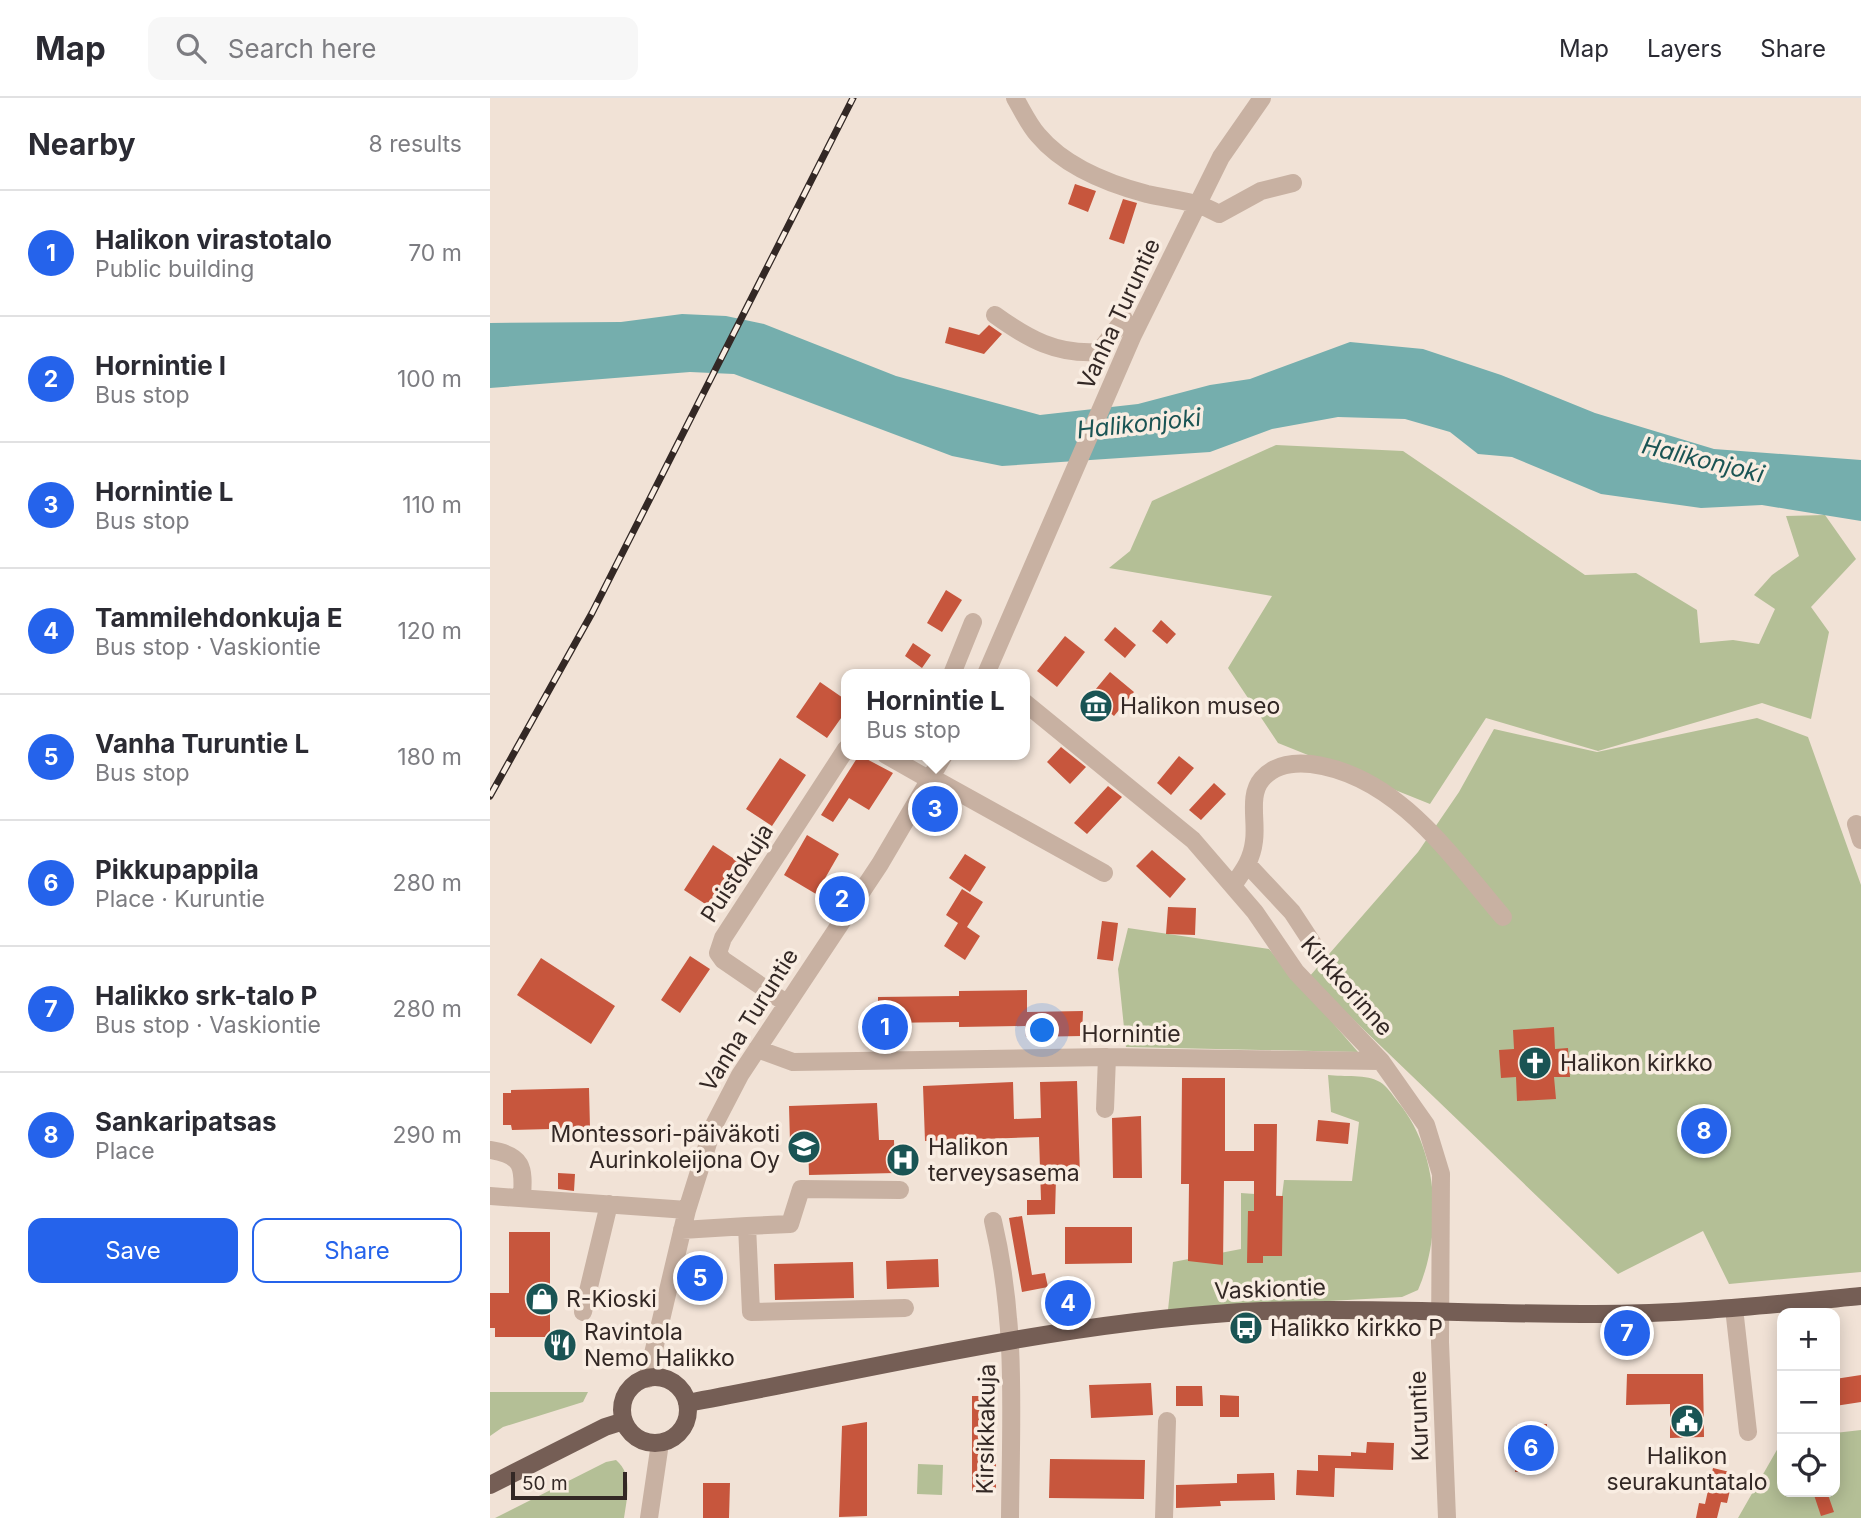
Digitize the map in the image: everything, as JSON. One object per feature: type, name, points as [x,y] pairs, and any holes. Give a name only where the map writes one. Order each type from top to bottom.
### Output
[{"type":"main road","name":"Vaskiontie","points":[[687,1403],[1012,1340],[1129,1321],[1262,1311],[1585,1314],[1734,1308],[1861,1296]]},
{"type":"main road","points":[[647,1379],[671,1382],[687,1403],[683,1427],[677,1435],[660,1443],[639,1439],[624,1421],[627,1394],[647,1379]]},
{"type":"main road","points":[[490,1485],[605,1427],[624,1421]]},
{"type":"street","points":[[1015,98],[1036,134],[1054,152],[1072,164],[1131,189],[1199,202],[1219,214],[1261,191],[1293,183]]},
{"type":"street","name":"Vanha Turuntie","points":[[988,669],[1046,536],[1129,327],[1221,157],[1262,98]]},
{"type":"street","points":[[995,315],[1026,337],[1059,351],[1099,352],[1129,327]]},
{"type":"street","points":[[954,669],[973,622]]},
{"type":"street","name":"Kirkkorinne","points":[[1030,707],[1194,840],[1234,884],[1313,992],[1381,1061],[1413,1103],[1436,1149],[1441,1174],[1441,1312]]},
{"type":"street","name":"Puistokuja","points":[[786,1003],[723,960],[718,953],[723,938],[841,757]]},
{"type":"street","points":[[906,760],[931,778],[1104,873]]},
{"type":"street","name":"Vanha Turuntie","points":[[647,1379],[687,1210],[713,1128],[757,1049],[880,864],[941,760]]},
{"type":"street","points":[[1234,884],[1248,865],[1254,841],[1255,794],[1259,783],[1268,774],[1286,765],[1318,765],[1358,777],[1403,807],[1443,846],[1503,917]]},
{"type":"street","points":[[1248,865],[1292,912],[1315,947]]},
{"type":"street","points":[[1265,926],[1292,912]]},
{"type":"street","name":"Hornintie","points":[[757,1049],[793,1062],[1108,1057],[1381,1061]]},
{"type":"street","points":[[1105,1110],[1108,1057]]},
{"type":"street","points":[[490,1152],[505,1153],[518,1162],[523,1173],[522,1197]]},
{"type":"street","points":[[682,1230],[790,1224],[801,1189],[900,1190]]},
{"type":"street","points":[[490,1196],[687,1210]]},
{"type":"street","points":[[583,1312],[609,1204]]},
{"type":"street","name":"Kirsikkakuja","points":[[993,1221],[1006,1275],[1012,1340],[1010,1518]]},
{"type":"street","points":[[747,1226],[751,1312],[905,1308]]},
{"type":"street","points":[[1734,1308],[1748,1432]]},
{"type":"street","name":"Kuruntie","points":[[1441,1312],[1447,1518]]},
{"type":"street","points":[[1164,1518],[1167,1421]]},
{"type":"street","points":[[649,1518],[660,1443]]},
{"type":"green space","points":[[1276,445],[1403,451],[1585,575],[1636,573],[1697,610],[1700,643],[1733,640],[1759,644],[1775,609],[1754,595],[1772,575],[1799,556],[1786,516],[1825,515],[1856,559],[1811,607],[1829,632],[1811,719],[1762,703],[1598,751],[1486,718],[1430,804],[1278,743],[1228,668],[1272,596],[1109,568],[1130,551],[1152,501]]},
{"type":"green space","points":[[1757,718],[1808,737],[1861,885],[1861,1272],[1729,1284],[1703,1231],[1618,1274],[1309,977],[1418,852],[1459,792],[1494,729],[1597,752]]},
{"type":"green space","points":[[1128,928],[1269,949],[1358,1052],[1126,1047],[1118,969]]},
{"type":"green space","points":[[1328,1075],[1369,1078],[1383,1084],[1412,1122],[1422,1144],[1433,1193],[1433,1218],[1426,1268],[1418,1290],[1402,1297],[1168,1310],[1173,1262],[1241,1249],[1241,1193],[1282,1196],[1284,1180],[1352,1181],[1359,1122],[1331,1112]]},
{"type":"green space","points":[[490,1392],[588,1392],[583,1402],[503,1427],[490,1436]]},
{"type":"green space","points":[[1861,1430],[1861,1518],[1738,1518],[1777,1450],[1777,1497],[1840,1497],[1840,1432]]},
{"type":"green space","points":[[616,1460],[627,1479],[624,1518],[495,1518],[606,1462]]},
{"type":"green space","points":[[918,1464],[943,1465],[942,1495],[917,1494]]},
{"type":"water","name":"Halikonjoki","points":[[682,314],[726,316],[764,324],[896,376],[1040,415],[1138,404],[1210,385],[1250,379],[1350,342],[1423,349],[1501,375],[1595,413],[1714,449],[1861,460],[1861,521],[1762,505],[1701,508],[1601,494],[1512,457],[1478,454],[1450,432],[1405,419],[1338,417],[1272,429],[1210,452],[1002,466],[952,456],[734,374],[690,372],[490,388],[490,323],[621,322]]},
{"type":"building","points":[[1075,184],[1096,191],[1088,212],[1068,204]]},
{"type":"building","points":[[1123,199],[1137,203],[1124,244],[1109,239]]},
{"type":"building","points":[[989,325],[1002,334],[984,354],[945,343],[949,327],[979,335]]},
{"type":"building","points":[[946,590],[962,600],[942,632],[927,623]]},
{"type":"building","points":[[1161,620],[1176,634],[1167,644],[1152,631]]},
{"type":"building","points":[[1115,627],[1136,645],[1125,658],[1104,640]]},
{"type":"building","points":[[1065,636],[1085,652],[1057,687],[1037,671]]},
{"type":"building","points":[[913,643],[931,655],[922,668],[905,656]]},
{"type":"building","points":[[1110,672],[1134,692],[1114,716],[1090,696]]},
{"type":"building","points":[[820,682],[841,697],[841,718],[827,738],[796,717]]},
{"type":"building","points":[[1061,747],[1086,767],[1070,784],[1047,762]]},
{"type":"building","points":[[1179,756],[1194,768],[1171,795],[1157,783]]},
{"type":"building","points":[[780,758],[806,775],[772,826],[746,809]]},
{"type":"building","points":[[856,760],[868,760],[893,773],[869,810],[849,798],[833,822],[821,815]]},
{"type":"building","points":[[1214,783],[1226,794],[1201,820],[1189,810]]},
{"type":"building","points":[[1108,786],[1122,797],[1087,834],[1074,823]]},
{"type":"building","points":[[807,835],[839,854],[816,894],[784,875]]},
{"type":"building","points":[[713,845],[745,866],[716,911],[684,890]]},
{"type":"building","points":[[1152,850],[1186,879],[1170,898],[1136,866]]},
{"type":"building","points":[[965,854],[986,867],[970,892],[949,878]]},
{"type":"building","points":[[962,889],[983,902],[967,927],[980,936],[965,960],[944,946],[958,923],[946,915]]},
{"type":"building","points":[[1168,907],[1196,908],[1195,935],[1166,934]]},
{"type":"building","points":[[1102,921],[1118,923],[1113,961],[1097,959]]},
{"type":"building","points":[[690,956],[710,969],[680,1013],[661,1000]]},
{"type":"building","points":[[541,958],[615,1006],[591,1044],[517,995]]},
{"type":"building","points":[[1027,990],[1027,1012],[1083,1011],[1082,1036],[1026,1037],[1025,1026],[959,1027],[959,1022],[878,1023],[878,997],[959,996],[959,991]]},
{"type":"building","name":"Halikon kirkko","points":[[1554,1027],[1555,1049],[1568,1048],[1570,1077],[1554,1077],[1556,1099],[1517,1101],[1516,1077],[1501,1078],[1499,1050],[1514,1049],[1513,1030]]},
{"type":"building","points":[[1182,1078],[1225,1078],[1225,1151],[1254,1151],[1254,1124],[1277,1124],[1276,1196],[1283,1196],[1282,1256],[1263,1256],[1263,1263],[1247,1263],[1248,1211],[1254,1211],[1254,1181],[1224,1181],[1223,1265],[1188,1261],[1189,1184],[1181,1184]]},
{"type":"building","points":[[1077,1081],[1080,1177],[1056,1178],[1055,1214],[1027,1215],[1027,1200],[1041,1200],[1039,1137],[925,1141],[923,1086],[1013,1082],[1014,1119],[1041,1118],[1040,1082]]},
{"type":"building","points":[[589,1088],[590,1128],[512,1130],[511,1125],[503,1125],[503,1093],[511,1093],[511,1090]]},
{"type":"building","points":[[877,1103],[879,1140],[894,1140],[895,1173],[809,1175],[808,1141],[790,1142],[789,1106]]},
{"type":"building","points":[[1141,1116],[1142,1178],[1113,1178],[1112,1118]]},
{"type":"building","points":[[1318,1120],[1350,1123],[1348,1144],[1316,1141]]},
{"type":"building","points":[[558,1173],[575,1174],[574,1191],[558,1189]]},
{"type":"building","points":[[1022,1216],[1032,1275],[1045,1273],[1048,1287],[1022,1292],[1009,1218]]},
{"type":"building","points":[[1065,1227],[1132,1227],[1132,1263],[1065,1264]]},
{"type":"building","points":[[509,1232],[550,1232],[550,1337],[495,1337],[495,1328],[490,1328],[490,1293],[509,1293]]},
{"type":"building","points":[[938,1259],[939,1287],[887,1289],[886,1261]]},
{"type":"building","points":[[853,1262],[854,1298],[775,1300],[774,1264]]},
{"type":"building","name":"Halikon seurakuntatalo","points":[[1627,1374],[1703,1374],[1704,1437],[1670,1438],[1670,1404],[1626,1405]]},
{"type":"building","points":[[1861,1375],[1861,1402],[1840,1405],[1840,1378]]},
{"type":"building","points":[[1151,1383],[1153,1415],[1091,1418],[1089,1385]]},
{"type":"building","points":[[1176,1386],[1202,1386],[1203,1406],[1176,1406]]},
{"type":"building","points":[[1220,1395],[1239,1396],[1239,1417],[1220,1417]]},
{"type":"building","points":[[972,1396],[996,1396],[996,1491],[972,1491]]},
{"type":"building","points":[[867,1422],[867,1516],[839,1517],[842,1426]]},
{"type":"building","points":[[1547,1424],[1545,1471],[1515,1472],[1516,1425]]},
{"type":"building","points":[[1367,1442],[1394,1443],[1393,1470],[1335,1468],[1334,1497],[1296,1495],[1297,1470],[1318,1471],[1318,1455],[1351,1456],[1351,1452],[1366,1453]]},
{"type":"building","points":[[1050,1459],[1145,1460],[1144,1499],[1049,1498]]},
{"type":"building","points":[[1713,1468],[1734,1473],[1727,1503],[1721,1502],[1717,1518],[1696,1518],[1699,1503],[1705,1504]]},
{"type":"building","points":[[1274,1473],[1275,1500],[1220,1501],[1221,1506],[1176,1508],[1176,1485],[1237,1483],[1237,1474]]},
{"type":"building","points":[[703,1483],[730,1483],[729,1518],[703,1518]]},
{"type":"building","points":[[1815,1497],[1829,1497],[1834,1512],[1821,1516]]},
{"type":"railway","points":[[490,796],[592,613],[853,98]]},
{"type":"place","name":"Halikon museo","points":[[1096,706]]},
{"type":"place","name":"Hornintie L","points":[[935,809]]},
{"type":"place","name":"Hornintie I","points":[[842,899]]},
{"type":"place","name":"Halikon virastotalo","points":[[885,1027]]},
{"type":"place","name":"Halikon kirkko","points":[[1535,1063]]},
{"type":"place","name":"Sankaripatsas","points":[[1704,1131]]},
{"type":"place","name":"Montessori-päiväkoti Aurinkoleijona Oy","points":[[804,1147]]},
{"type":"place","name":"Halikon terveysasema","points":[[903,1160]]},
{"type":"place","name":"Vanha Turuntie L","points":[[700,1278]]},
{"type":"place","name":"R-Kioski","points":[[542,1299]]},
{"type":"place","name":"Tammilehdonkuja E","points":[[1068,1303]]},
{"type":"place","name":"Halikko kirkko P","points":[[1246,1328]]},
{"type":"place","name":"Halikko srk-talo P","points":[[1627,1333]]},
{"type":"place","name":"Ravintola Nemo Halikko","points":[[560,1345]]},
{"type":"place","name":"Halikon seurakuntatalo","points":[[1687,1421]]},
{"type":"place","name":"Pikkupappila","points":[[1531,1448]]}]
